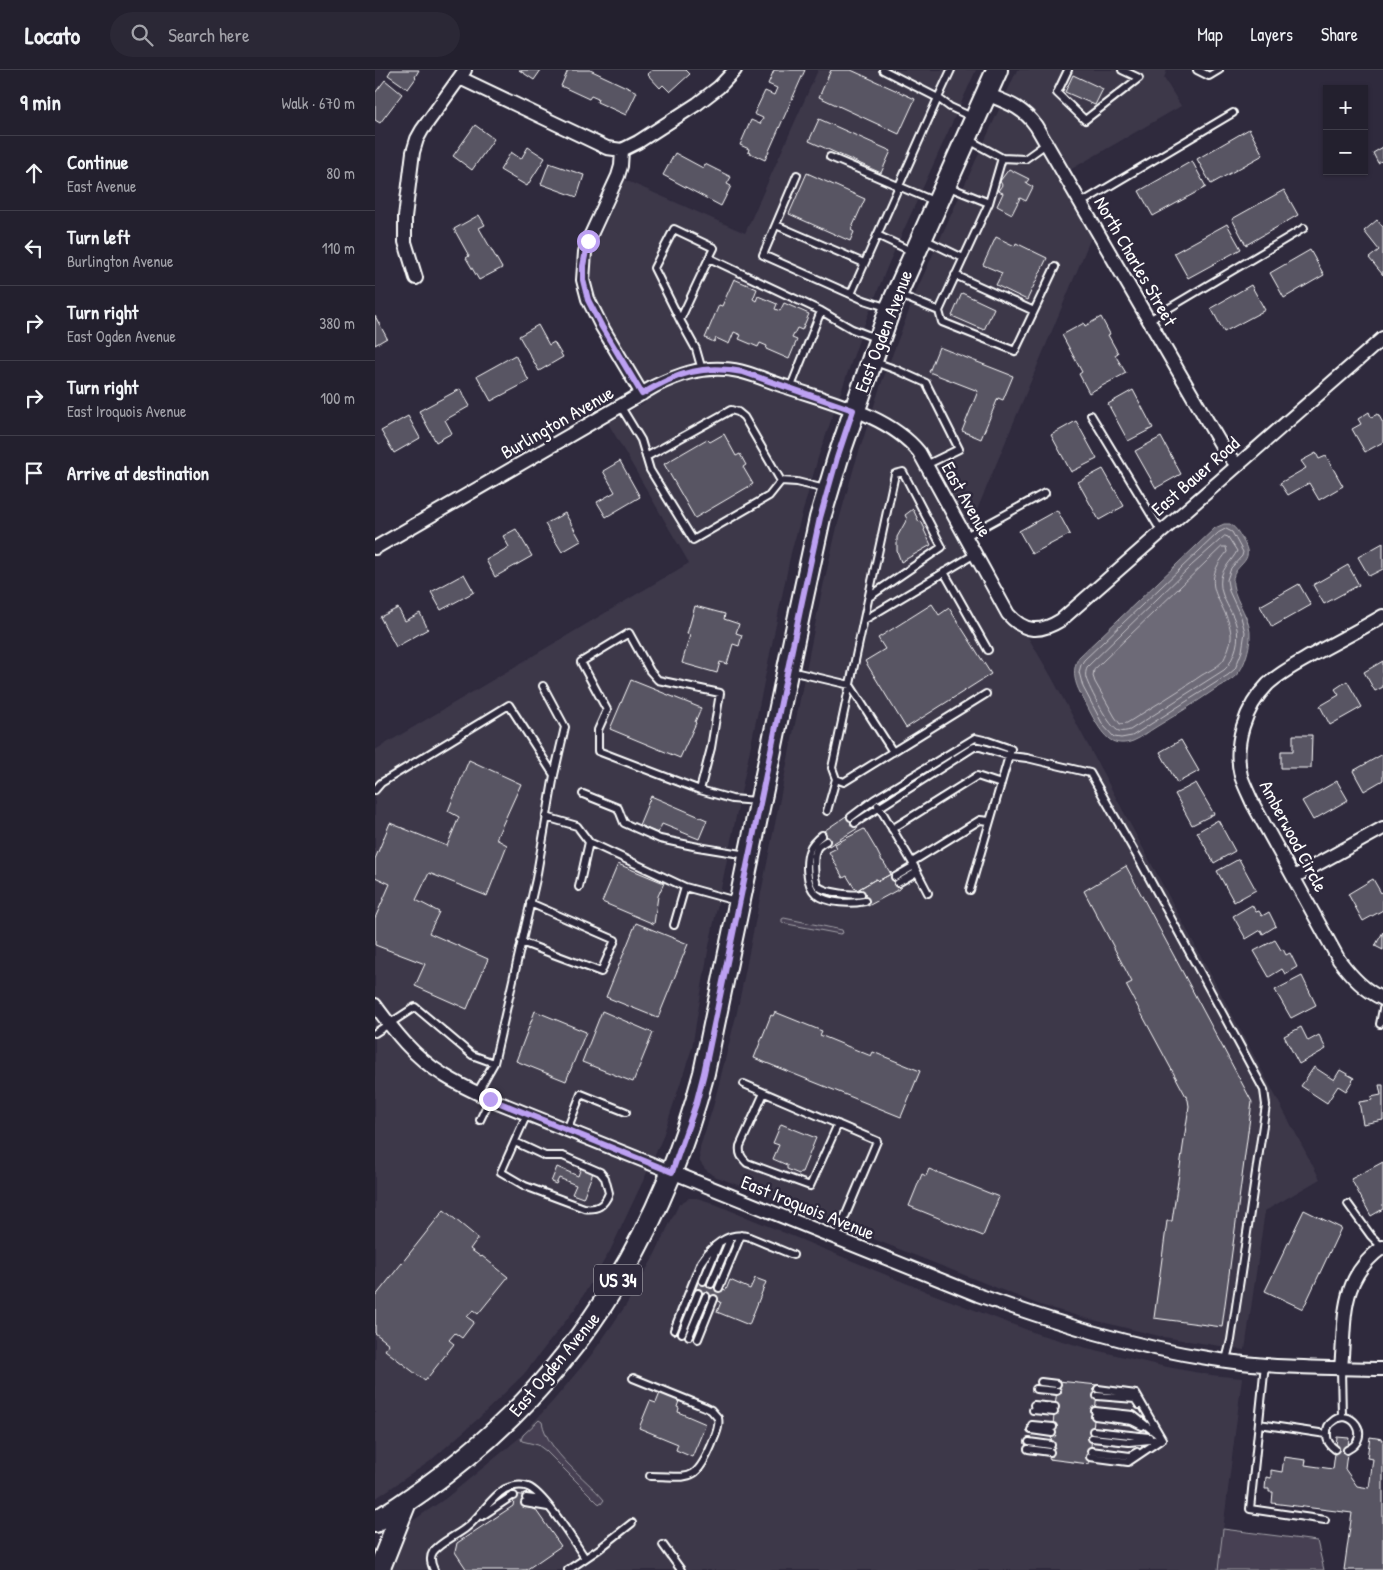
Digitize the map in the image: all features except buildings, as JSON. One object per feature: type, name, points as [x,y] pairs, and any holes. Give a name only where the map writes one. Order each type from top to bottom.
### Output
[{"type":"main road","name":"East Ogden Avenue","points":[[375,1522],[406,1502],[468,1456],[499,1428],[540,1385],[608,1298],[654,1214],[672,1172],[704,1073],[809,568],[829,489],[853,410],[893,301],[997,70]]},
{"type":"main road","points":[[379,1570],[406,1502]]},
{"type":"street","points":[[416,278],[405,242],[404,231],[413,152],[422,130],[462,74],[607,148],[622,150],[638,142],[697,104],[719,87],[735,70]]},
{"type":"street","name":"North Charles Street","points":[[986,94],[1015,105],[1030,117],[1224,450],[1237,465]]},
{"type":"street","points":[[622,150],[618,176],[588,241],[584,259],[583,280],[588,300],[593,310],[642,394]]},
{"type":"street","name":"East Bauer Road","points":[[1026,627],[1035,629],[1049,627],[1061,620],[1383,338]]},
{"type":"street","name":"Burlington Avenue","points":[[375,548],[642,394],[679,375],[702,370],[725,369],[743,372],[853,410]]},
{"type":"street","name":"East Avenue","points":[[853,410],[887,426],[911,442],[926,465],[1008,614],[1016,623],[1026,627]]},
{"type":"street","name":"Amberwood Circle","points":[[1383,616],[1283,672],[1267,686],[1253,704],[1245,720],[1239,741],[1239,764],[1253,804],[1339,960],[1360,984],[1383,999]]},
{"type":"street","points":[[1294,877],[1383,828]]},
{"type":"street","name":"East Iroquois Avenue","points":[[375,1005],[398,1036],[418,1056],[440,1074],[477,1093],[978,1295],[1024,1311],[1136,1343],[1212,1359],[1301,1367],[1383,1369]]},
{"type":"street","points":[[1341,1368],[1343,1322],[1348,1296],[1361,1268],[1382,1247]]},
{"type":"lane","points":[[883,70],[938,98],[950,108],[975,119]]},
{"type":"lane","points":[[851,294],[951,70]]},
{"type":"lane","points":[[1068,70],[1057,93],[1085,120],[1139,78],[1122,70]]},
{"type":"lane","points":[[1197,70],[1209,76],[1219,70]]},
{"type":"lane","points":[[1081,203],[1233,113]]},
{"type":"lane","points":[[966,138],[1002,158],[1025,159],[1046,144]]},
{"type":"lane","points":[[830,157],[899,186],[989,203]]},
{"type":"lane","points":[[1002,158],[989,203],[939,311],[942,322],[1015,351],[1055,267]]},
{"type":"lane","points":[[797,175],[763,255],[851,294],[939,311]]},
{"type":"lane","points":[[776,225],[864,263]]},
{"type":"lane","points":[[1149,320],[1305,228]]},
{"type":"lane","points":[[680,320],[714,248],[674,229],[654,268],[680,320],[696,349],[702,370]]},
{"type":"lane","points":[[877,235],[963,258]]},
{"type":"lane","points":[[709,258],[879,340]]},
{"type":"lane","points":[[955,275],[1034,311]]},
{"type":"lane","points":[[790,389],[821,311]]},
{"type":"lane","points":[[871,360],[926,383],[959,449],[926,465]]},
{"type":"lane","points":[[621,407],[641,440],[650,470],[693,540],[769,496],[781,481]]},
{"type":"lane","points":[[646,457],[731,410],[738,412],[743,417],[781,481]]},
{"type":"lane","points":[[1091,415],[1161,531]]},
{"type":"lane","points":[[827,811],[836,779],[832,768],[895,474],[903,472],[942,547],[869,596]]},
{"type":"lane","points":[[781,481],[797,482],[829,489]]},
{"type":"lane","points":[[966,536],[1045,492]]},
{"type":"lane","points":[[864,620],[975,554]]},
{"type":"lane","points":[[944,572],[989,650]]},
{"type":"lane","points":[[700,790],[711,748],[720,693],[658,680],[650,671],[629,633],[581,662],[607,710],[598,730],[598,751],[700,790],[732,799],[761,802]]},
{"type":"lane","points":[[788,670],[850,685],[893,752]]},
{"type":"lane","points":[[477,1093],[494,1063],[530,903],[553,775],[565,727],[543,686]]},
{"type":"lane","points":[[836,779],[844,782],[985,694]]},
{"type":"lane","points":[[375,790],[381,783],[509,705],[553,775]]},
{"type":"lane","points":[[1010,753],[988,741],[975,738],[875,800],[853,820],[879,807],[974,747],[1010,753],[1090,773],[1264,1090],[1266,1105],[1231,1340],[1226,1360]]},
{"type":"lane","points":[[970,890],[1010,753]]},
{"type":"lane","points":[[892,829],[977,776],[1001,784]]},
{"type":"lane","points":[[583,794],[618,808],[625,823],[660,839],[698,848],[750,856]]},
{"type":"lane","points":[[875,800],[929,893]]},
{"type":"lane","points":[[546,817],[577,826],[589,842],[685,887],[740,902]]},
{"type":"lane","points":[[896,880],[980,820],[990,821]]},
{"type":"lane","points":[[861,894],[854,895],[820,888],[815,879],[815,851],[824,838],[814,842],[809,850],[807,860],[810,886],[815,893],[833,901],[853,904],[865,901]]},
{"type":"lane","points":[[579,887],[589,842]]},
{"type":"lane","points":[[674,925],[685,887]]},
{"type":"lane","points":[[521,942],[601,972],[615,940],[530,903]]},
{"type":"lane","points":[[375,1032],[415,1007],[472,1054],[494,1063]]},
{"type":"lane","points":[[1380,1024],[1383,1009]]},
{"type":"lane","points":[[744,1084],[877,1141],[836,1238]]},
{"type":"lane","points":[[764,1093],[740,1146],[739,1152],[741,1157],[747,1162],[810,1186],[838,1124]]},
{"type":"lane","points":[[567,1130],[581,1094],[626,1112]]},
{"type":"lane","points":[[479,1120],[490,1099]]},
{"type":"lane","points":[[515,1142],[545,1156],[563,1156],[600,1172],[605,1178],[609,1193],[603,1205],[592,1210],[584,1208],[525,1186],[501,1172],[527,1114]]},
{"type":"lane","points":[[1348,1204],[1371,1236],[1382,1247]]},
{"type":"lane","points":[[719,1288],[741,1235]]},
{"type":"lane","points":[[674,1330],[701,1262],[705,1255],[720,1242],[731,1236],[741,1235],[793,1255]]},
{"type":"lane","points":[[711,1284],[731,1236]]},
{"type":"lane","points":[[703,1281],[720,1242]]},
{"type":"lane","points":[[682,1333],[698,1293]]},
{"type":"lane","points":[[689,1336],[706,1296]]},
{"type":"lane","points":[[698,1339],[714,1299]]},
{"type":"lane","points":[[1265,1364],[1250,1508],[1325,1520]]},
{"type":"lane","points":[[1341,1368],[1342,1417]]},
{"type":"lane","points":[[633,1378],[705,1407],[716,1414],[718,1418],[718,1428],[703,1465],[694,1474],[685,1477],[650,1476]]},
{"type":"lane","points":[[1036,1389],[1057,1388],[1041,1382]]},
{"type":"lane","points":[[1097,1392],[1136,1394],[1162,1439]]},
{"type":"lane","points":[[1034,1407],[1054,1410]]},
{"type":"lane","points":[[1095,1414],[1132,1420],[1162,1439]]},
{"type":"lane","points":[[1335,1449],[1329,1444],[1326,1434],[1330,1424],[1342,1417],[1350,1418],[1359,1431],[1358,1442],[1347,1450]]},
{"type":"lane","points":[[1259,1424],[1326,1434]]},
{"type":"lane","points":[[1031,1427],[1052,1430]]},
{"type":"lane","points":[[1093,1435],[1162,1439]]},
{"type":"lane","points":[[1091,1454],[1128,1462],[1162,1439]]},
{"type":"lane","points":[[1029,1446],[1050,1449]]},
{"type":"lane","points":[[473,1522],[503,1490],[511,1486],[527,1487],[533,1490],[548,1507],[585,1558]]},
{"type":"lane","points":[[434,1570],[431,1563],[433,1553],[437,1548],[512,1496],[514,1499]]},
{"type":"lane","points":[[542,1500],[526,1500],[548,1507]]},
{"type":"lane","points":[[569,1570],[632,1523]]},
{"type":"lane","points":[[663,1545],[681,1570]]},
{"type":"shaded area","points":[[818,70],[976,70],[888,265],[866,320],[818,458],[791,553],[708,951],[692,1048],[662,1139],[651,1164],[610,1251],[575,1309],[524,1374],[478,1419],[429,1462],[375,1499],[375,750],[689,563],[608,423],[646,402],[590,302],[584,256],[594,250],[625,180],[745,233]]},
{"type":"shaded area","points":[[1017,70],[1167,70],[1164,78],[1181,106],[1063,174],[1095,228],[967,534],[1051,676],[1320,1179],[1265,1211],[1245,1350],[1163,1337],[1040,1305],[712,1175],[700,1162],[700,1147],[713,1107],[737,1012],[821,595],[838,523],[854,467],[880,387],[918,287]]},
{"type":"shaded area","points":[[784,918],[842,930],[843,933],[782,923]]},
{"type":"shaded area","points":[[689,1198],[710,1202],[930,1293],[1038,1334],[1162,1366],[1211,1375],[1242,1378],[1218,1570],[387,1570],[405,1526],[446,1498],[518,1439],[592,1354],[626,1305],[653,1258],[679,1204]]},
{"type":"shaded area","points":[[539,1420],[542,1422],[546,1433],[559,1454],[604,1500],[601,1504],[546,1451],[538,1445],[522,1441],[523,1435]]},
{"type":"shaded area","points":[[1223,1529],[1317,1541],[1324,1570],[1218,1570]]},
{"type":"water","points":[[1224,524],[1230,524],[1234,527],[1246,547],[1247,554],[1246,559],[1233,577],[1237,599],[1249,625],[1250,632],[1248,652],[1241,669],[1231,680],[1139,738],[1124,743],[1110,740],[1097,724],[1081,695],[1075,679],[1075,668],[1079,657],[1215,528]]},
{"type":"route","points":[[490,1099],[672,1172],[696,1104],[704,1073],[820,518],[853,410],[743,372],[725,369],[693,371],[679,375],[642,394],[588,300],[583,280],[583,266],[588,241]]}]
